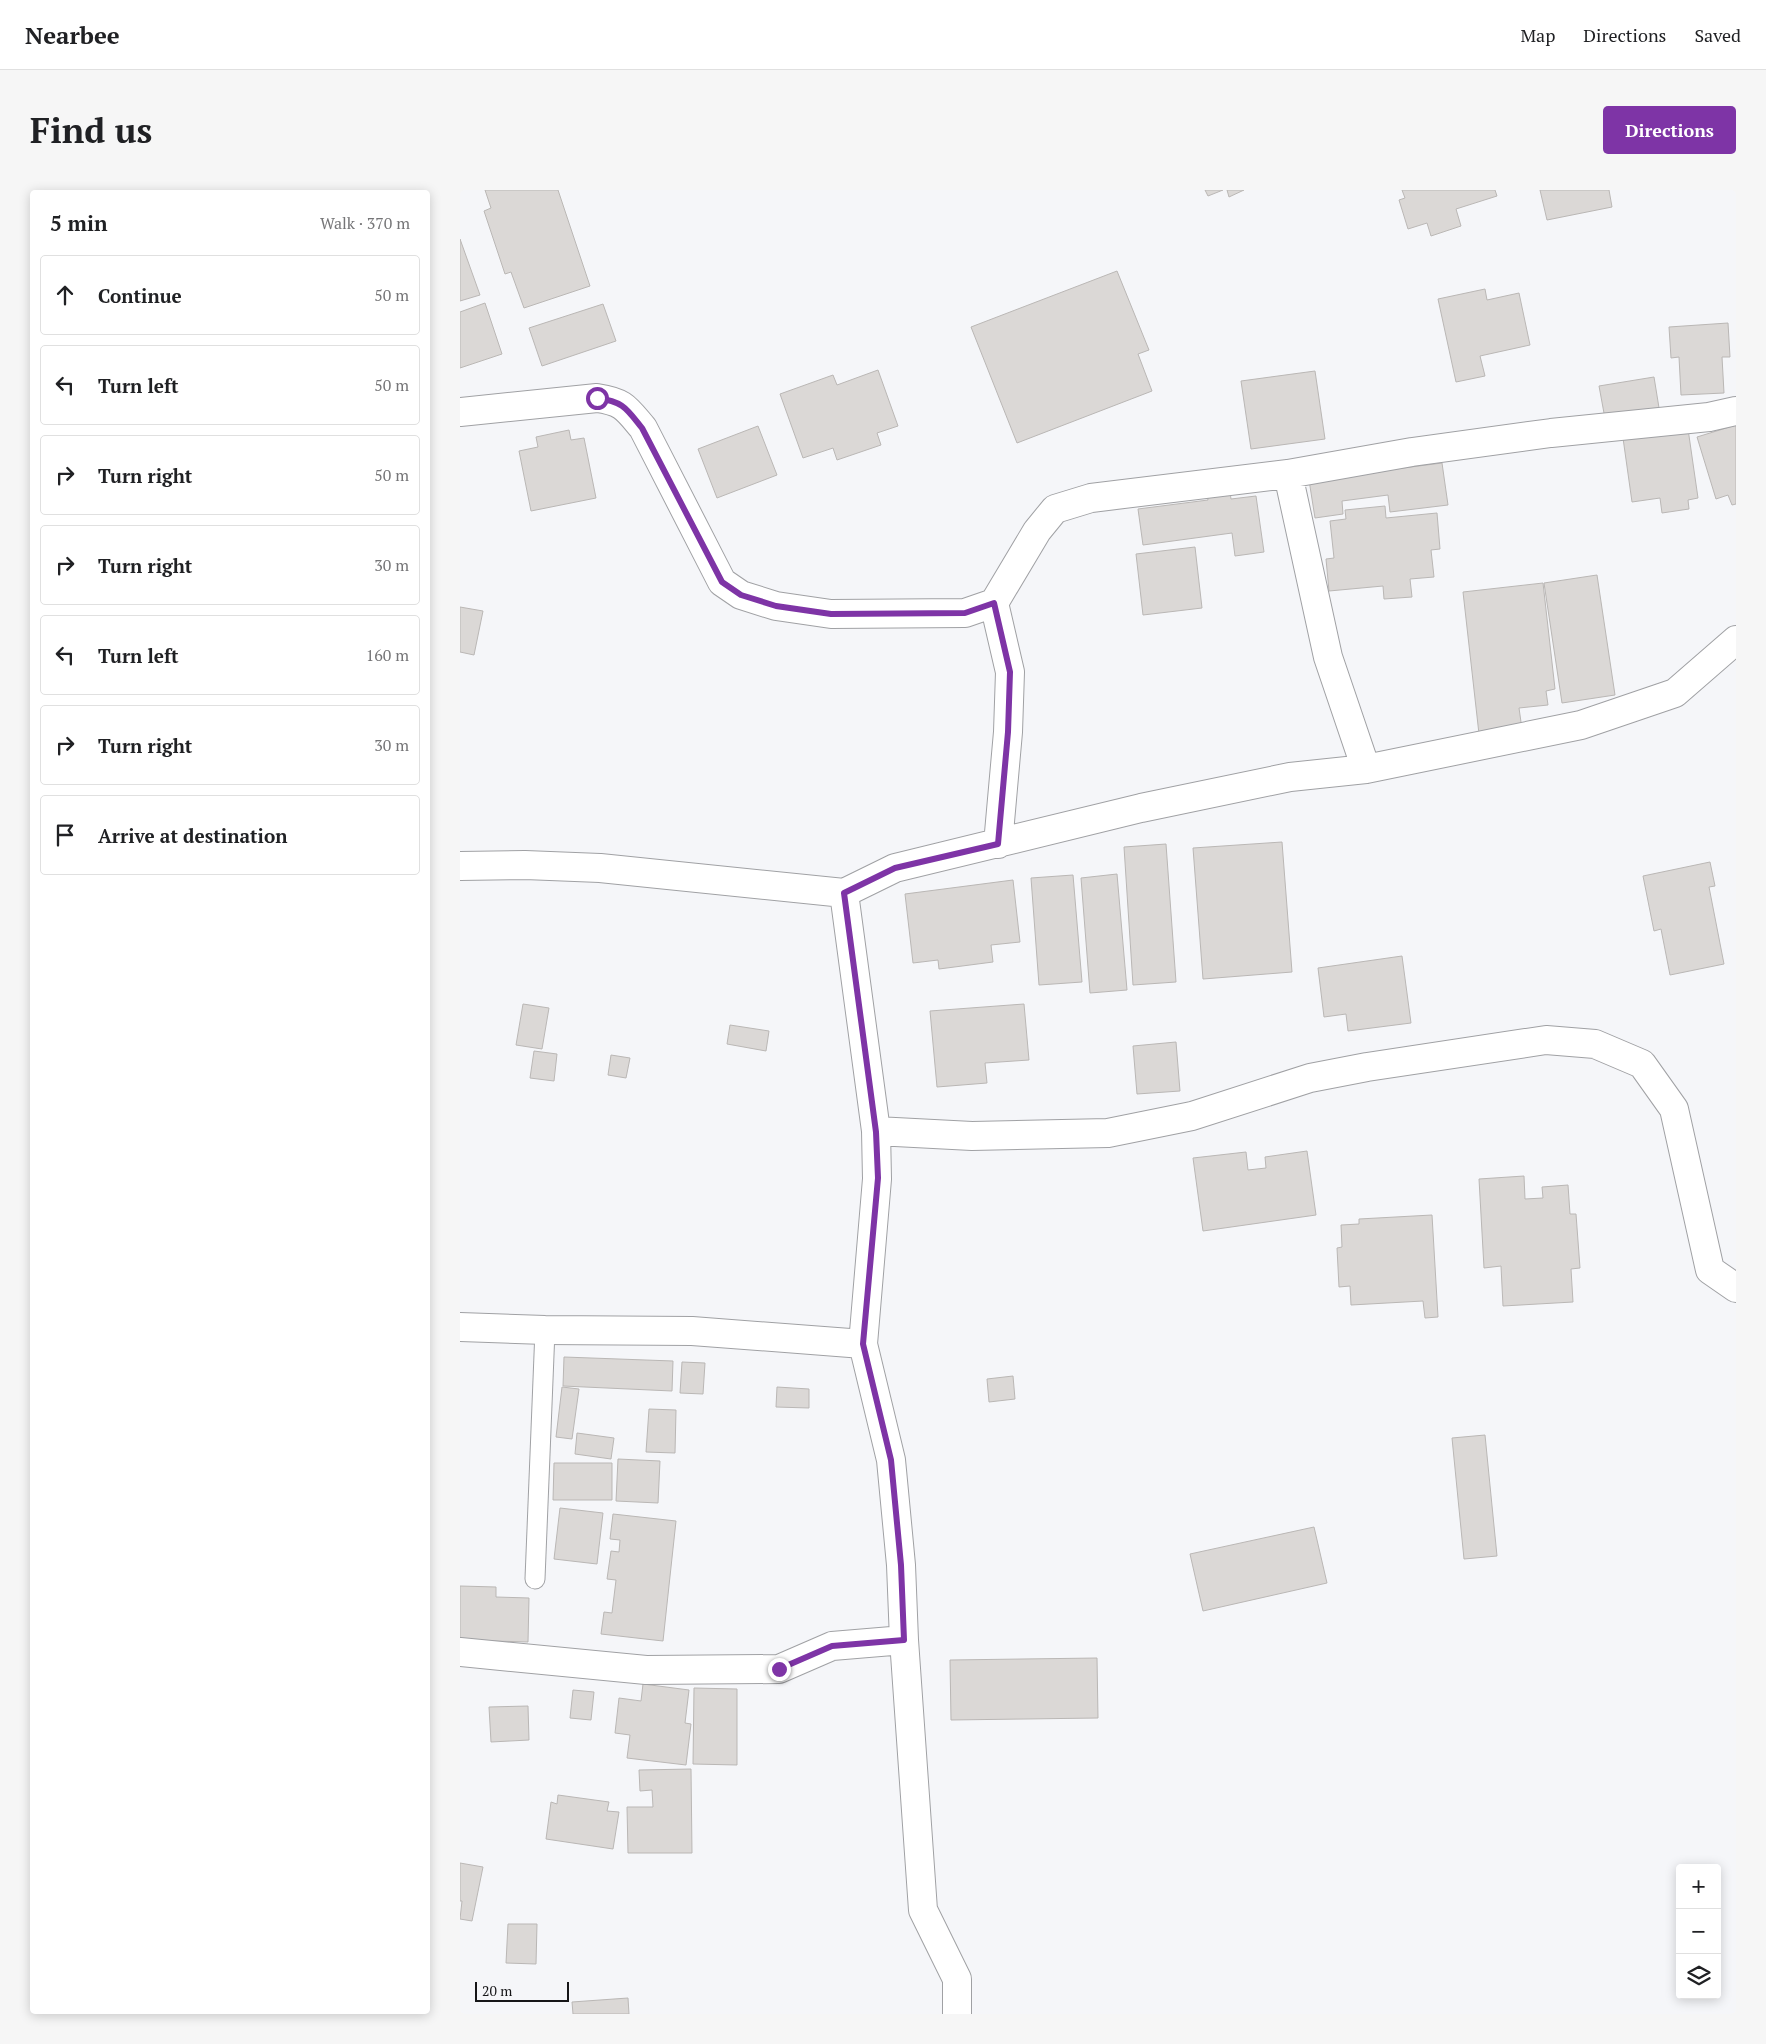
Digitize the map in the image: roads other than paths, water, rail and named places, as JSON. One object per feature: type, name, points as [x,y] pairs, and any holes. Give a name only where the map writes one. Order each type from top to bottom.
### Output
[{"type":"street","points":[[460,412],[597,398],[616,401],[628,411],[642,428],[722,582],[741,595],[776,606],[831,614],[965,613],[994,603],[1037,532],[1055,510],[1090,498],[1288,474],[1430,449],[1603,426],[1709,417],[1736,411]]},
{"type":"street","points":[[1288,474],[1328,657],[1366,769]]},
{"type":"street","points":[[994,603],[1010,672],[1008,732],[998,844]]},
{"type":"street","points":[[460,866],[525,865],[600,868],[844,893],[895,868],[1141,808],[1290,777],[1366,769],[1581,724],[1675,693],[1736,640]]},
{"type":"street","points":[[844,893],[876,1132],[878,1178],[863,1344],[891,1460],[901,1565],[904,1640],[924,1910],[956,1979],[957,2014]]},
{"type":"street","points":[[876,1132],[972,1136],[1108,1133],[1192,1116],[1310,1078],[1368,1067],[1546,1040],[1595,1044],[1642,1064],[1674,1109],[1710,1270],[1736,1288]]},
{"type":"street","points":[[460,1327],[546,1330],[692,1331],[863,1344]]},
{"type":"street","points":[[460,1652],[646,1670],[779,1669],[832,1646],[904,1640]]},
{"type":"lane","points":[[535,1579],[546,1330]]}]
